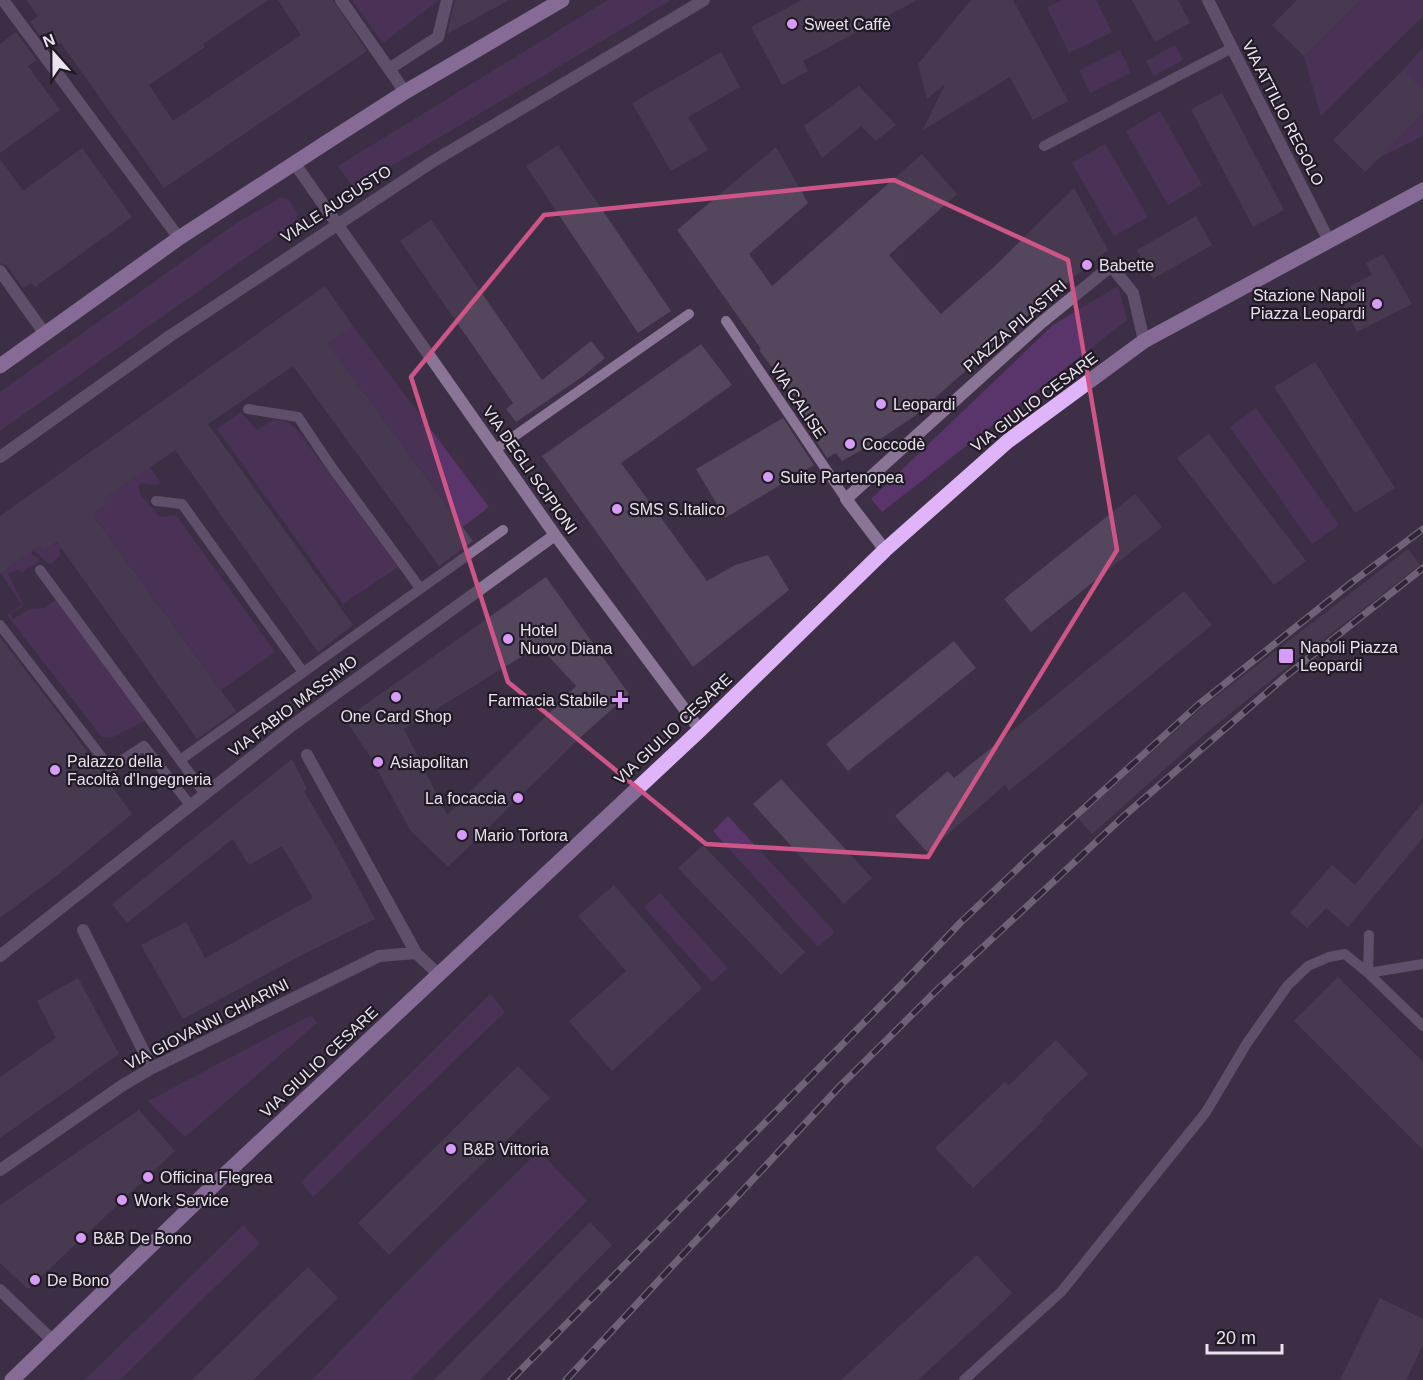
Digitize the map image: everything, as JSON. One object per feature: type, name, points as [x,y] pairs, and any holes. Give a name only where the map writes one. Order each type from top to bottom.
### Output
[{"type":"main road","points":[[0,366],[179,238],[405,92],[562,0]]},
{"type":"main road","name":"VIA GIULIO CESARE","points":[[12,1380],[438,974],[700,730],[885,550],[1008,441],[1144,341],[1423,190]]},
{"type":"street","points":[[3,0],[179,238]]},
{"type":"street","points":[[341,0],[405,92]]},
{"type":"street","points":[[389,69],[438,37],[447,0]]},
{"type":"street","name":"VIALE AUGUSTO","points":[[0,458],[161,342],[432,162],[704,0]]},
{"type":"street","name":"VIA ATTILIO REGOLO","points":[[1208,0],[1329,241]]},
{"type":"street","name":"VIA DEGLI SCIPIONI","points":[[295,164],[555,535],[700,730]]},
{"type":"street","name":"PIAZZA PILASTRI","points":[[846,499],[1041,323],[1111,266],[1133,292],[1144,341]]},
{"type":"street","points":[[0,271],[45,334]]},
{"type":"street","points":[[846,499],[885,550]]},
{"type":"street","name":"VIA FABIO MASSIMO","points":[[0,956],[290,727],[555,535]]},
{"type":"street","points":[[307,755],[417,953],[438,974]]},
{"type":"street","points":[[83,930],[152,1068]]},
{"type":"street","name":"VIA GIOVANNI CHIARINI","points":[[0,1170],[123,1085],[152,1068],[379,956],[417,953]]},
{"type":"street","points":[[0,1290],[52,1340]]},
{"type":"lane","points":[[1044,146],[1232,48]]},
{"type":"lane","points":[[496,449],[689,314]]},
{"type":"lane","name":"VIA CALISE","points":[[726,321],[846,499]]},
{"type":"lane","points":[[248,409],[298,417],[420,588]]},
{"type":"lane","points":[[156,501],[182,504],[303,672]]},
{"type":"lane","points":[[180,760],[503,530]]},
{"type":"lane","points":[[40,570],[205,794]]},
{"type":"lane","points":[[0,625],[110,768],[144,746],[190,805]]},
{"type":"lane","points":[[1368,973],[1369,934]]},
{"type":"lane","points":[[964,1380],[1061,1292],[1206,1112],[1247,1043],[1288,985],[1308,966],[1329,957],[1345,954],[1423,1026]]},
{"type":"lane","points":[[1368,973],[1423,964]]},
{"type":"highlighted area","points":[[894,180],[1068,260],[1117,550],[928,857],[706,844],[508,682],[411,377],[544,215]]},
{"type":"shaded area","points":[[352,0],[439,0],[383,43]]},
{"type":"shaded area","points":[[608,0],[671,0],[354,188],[338,166]]},
{"type":"shaded area","points":[[1062,0],[1096,0],[1112,32],[1069,53],[1047,7]]},
{"type":"shaded area","points":[[1360,0],[1423,0],[1423,16],[1321,116],[1304,56]]},
{"type":"shaded area","points":[[1175,45],[1183,60],[1154,76],[1146,61]]},
{"type":"shaded area","points":[[1423,47],[1423,89],[1403,70]]},
{"type":"shaded area","points":[[1120,50],[1131,73],[1090,93],[1079,70]]},
{"type":"shaded area","points":[[1160,111],[1202,185],[1168,205],[1126,131]]},
{"type":"shaded area","points":[[1423,113],[1423,136],[1377,159]]},
{"type":"shaded area","points":[[1105,144],[1148,217],[1114,236],[1072,163]]},
{"type":"shaded area","points":[[282,197],[289,200],[297,213],[295,223],[0,431],[0,392],[238,222]]},
{"type":"shaded area","points":[[1118,286],[1127,320],[882,512],[871,499],[1053,325]]},
{"type":"shaded area","points":[[353,326],[489,507],[463,527],[328,344]]},
{"type":"shaded area","points":[[1256,408],[1339,525],[1312,544],[1230,427]]},
{"type":"shaded area","points":[[241,412],[257,430],[273,420],[286,421],[298,431],[398,567],[343,604],[217,429]]},
{"type":"shaded area","points":[[150,467],[161,483],[156,485],[140,483],[138,488],[141,496],[160,517],[176,515],[275,652],[221,690],[95,518],[90,520],[88,516],[103,500]]},
{"type":"shaded area","points":[[57,543],[62,546],[59,551],[61,554],[51,564],[35,551],[32,555],[39,558],[38,563],[23,572],[17,570],[8,574],[24,606],[10,614],[13,619],[30,609],[44,608],[57,599],[145,721],[113,737],[101,736],[7,615],[22,605],[1,573],[38,546],[44,549]]},
{"type":"shaded area","points":[[728,816],[835,932],[818,947],[713,831]]},
{"type":"shaded area","points":[[660,893],[728,968],[712,982],[644,907]]},
{"type":"shaded area","points":[[490,994],[505,1012],[313,1197],[301,1182]]},
{"type":"shaded area","points":[[311,1015],[317,1023],[185,1137],[148,1101]]},
{"type":"shaded area","points":[[539,1151],[587,1201],[410,1380],[312,1380],[442,1246]]},
{"type":"shaded area","points":[[243,1225],[260,1243],[120,1380],[85,1380]]},
{"type":"building","points":[[26,0],[268,0],[203,44],[205,47],[149,85],[173,121],[301,35],[278,0],[333,0],[367,51],[164,188],[61,43],[50,50],[30,22],[38,16]]},
{"type":"building","points":[[455,0],[509,0],[447,34]]},
{"type":"building","points":[[802,0],[917,0],[803,61],[808,71],[782,85],[751,27]]},
{"type":"building","points":[[971,0],[1013,0],[1068,101],[1033,120],[1010,77],[923,130],[945,84],[927,99],[918,64]]},
{"type":"building","points":[[1132,0],[1178,0],[1190,23],[1155,42]]},
{"type":"building","points":[[1297,0],[1360,0],[1304,56],[1272,25]]},
{"type":"building","points":[[16,32],[37,60],[28,66],[60,110],[0,153],[0,44]]},
{"type":"building","points":[[721,52],[740,87],[688,117],[708,150],[671,171],[632,103]]},
{"type":"building","points":[[1403,70],[1423,89],[1423,113],[1365,172],[1333,140]]},
{"type":"building","points":[[859,86],[896,125],[876,141],[861,126],[822,158],[804,126]]},
{"type":"building","points":[[1222,93],[1284,210],[1253,227],[1191,109]]},
{"type":"building","points":[[558,145],[671,311],[638,333],[526,166]]},
{"type":"building","points":[[776,147],[808,203],[749,254],[772,286],[922,154],[957,194],[889,255],[941,314],[997,264],[1074,188],[1108,250],[1036,308],[916,415],[876,442],[842,461],[836,453],[827,458],[796,411],[802,407],[759,350],[761,349],[677,230]]},
{"type":"building","points":[[82,148],[132,217],[35,287],[31,283],[23,288],[7,266],[0,263],[0,159],[23,191]]},
{"type":"building","points":[[1196,216],[1212,245],[1153,279],[1137,250]]},
{"type":"building","points":[[431,220],[542,380],[591,341],[605,358],[582,377],[516,422],[506,409],[513,403],[400,241]]},
{"type":"building","name":"Stazione Napoli Piazza Leopardi","points":[[1383,254],[1412,304],[1357,332],[1342,303],[1356,296],[1350,286],[1372,275],[1366,263]]},
{"type":"building","points":[[325,286],[353,326],[328,344],[473,541],[439,566],[293,366],[208,424],[353,625],[318,652],[175,450],[103,500],[105,506],[92,514],[236,711],[197,739],[57,542],[44,550],[38,546],[0,574],[0,516]]},
{"type":"building","name":"SMS S.Italico","points":[[701,344],[732,385],[621,463],[707,581],[735,565],[768,555],[789,590],[693,667],[542,456]]},
{"type":"building","points":[[1315,362],[1395,488],[1355,513],[1274,387]]},
{"type":"building","points":[[783,418],[814,465],[725,518],[696,469]]},
{"type":"building","points":[[1209,434],[1306,561],[1274,585],[1177,458]]},
{"type":"building","points":[[1135,494],[1162,527],[1031,632],[1004,599]]},
{"type":"building","points":[[1408,549],[1420,565],[1194,743],[1092,834],[1078,818],[1204,706]]},
{"type":"building","points":[[546,577],[629,694],[583,735],[448,867],[410,830],[371,758],[345,719]],"holes":[[[539,646],[576,686],[447,815],[404,729]]]},
{"type":"building","points":[[1184,591],[1212,625],[1009,791],[1005,785],[927,852],[895,816],[948,771],[954,778]]},
{"type":"building","name":"Palazzo della Facoltà d'Ingegneria","points":[[0,637],[132,814],[63,871],[0,918]]},
{"type":"building","points":[[954,641],[976,668],[848,771],[826,744]]},
{"type":"building","points":[[292,759],[307,789],[304,791],[375,919],[183,1019],[141,945],[186,922],[205,958],[313,898],[282,846],[249,865],[233,839],[127,923],[112,904]]},
{"type":"building","points":[[781,779],[872,878],[844,904],[753,804]]},
{"type":"building","points":[[1423,802],[1423,838],[1348,927],[1326,908],[1307,928],[1290,913],[1332,865],[1355,885]]},
{"type":"building","points":[[703,845],[805,952],[781,975],[678,868]]},
{"type":"building","points":[[614,885],[702,988],[612,1071],[569,1021],[626,971],[578,916]]},
{"type":"building","points":[[1338,977],[1423,1062],[1423,1150],[1294,1021]]},
{"type":"building","points":[[78,978],[119,1054],[0,1138],[0,1077],[56,1038],[37,1001]]},
{"type":"building","points":[[1056,1040],[1088,1074],[973,1188],[935,1148],[1005,1082],[1009,1085]]},
{"type":"building","points":[[518,1066],[550,1098],[389,1255],[358,1223]]},
{"type":"building","points":[[139,1110],[175,1151],[28,1289],[0,1263],[0,1205]]},
{"type":"building","points":[[590,1222],[612,1245],[480,1380],[434,1380]]},
{"type":"building","points":[[977,1255],[1012,1293],[1002,1303],[918,1380],[841,1380]]},
{"type":"building","points":[[308,1267],[338,1298],[253,1380],[192,1380]]},
{"type":"building","points":[[1380,1298],[1423,1319],[1423,1345],[1406,1380],[1340,1380]]},
{"type":"railway","points":[[511,1380],[960,923],[1031,856],[1198,705],[1351,583],[1423,529]]},
{"type":"railway","points":[[566,1380],[841,1085],[938,989],[1125,815],[1286,676],[1423,568]]},
{"type":"place","name":"Sweet Caffè","points":[[792,24]]},
{"type":"place","name":"Babette","points":[[1087,265]]},
{"type":"place","name":"Stazione Napoli Piazza Leopardi","points":[[1377,304]]},
{"type":"place","name":"Leopardi","points":[[881,404]]},
{"type":"place","name":"Coccodè","points":[[850,444]]},
{"type":"place","name":"Suite Partenopea","points":[[768,477]]},
{"type":"place","name":"SMS S.Italico","points":[[617,509]]},
{"type":"place","name":"Hotel Nuovo Diana","points":[[508,639]]},
{"type":"place","name":"Napoli Piazza Leopardi","points":[[1286,656]]},
{"type":"place","name":"One Card Shop","points":[[396,697]]},
{"type":"place","name":"Farmacia Stabile","points":[[620,700]]},
{"type":"place","name":"Asiapolitan","points":[[378,762]]},
{"type":"place","name":"Palazzo della Facoltà d'Ingegneria","points":[[55,770]]},
{"type":"place","name":"La focaccia","points":[[518,798]]},
{"type":"place","name":"Mario Tortora","points":[[462,835]]},
{"type":"place","name":"B&B Vittoria","points":[[451,1149]]},
{"type":"place","name":"Officina Flegrea","points":[[148,1177]]},
{"type":"place","name":"Work Service","points":[[122,1200]]},
{"type":"place","name":"B&B De Bono","points":[[81,1238]]},
{"type":"place","name":"De Bono","points":[[35,1280]]}]
